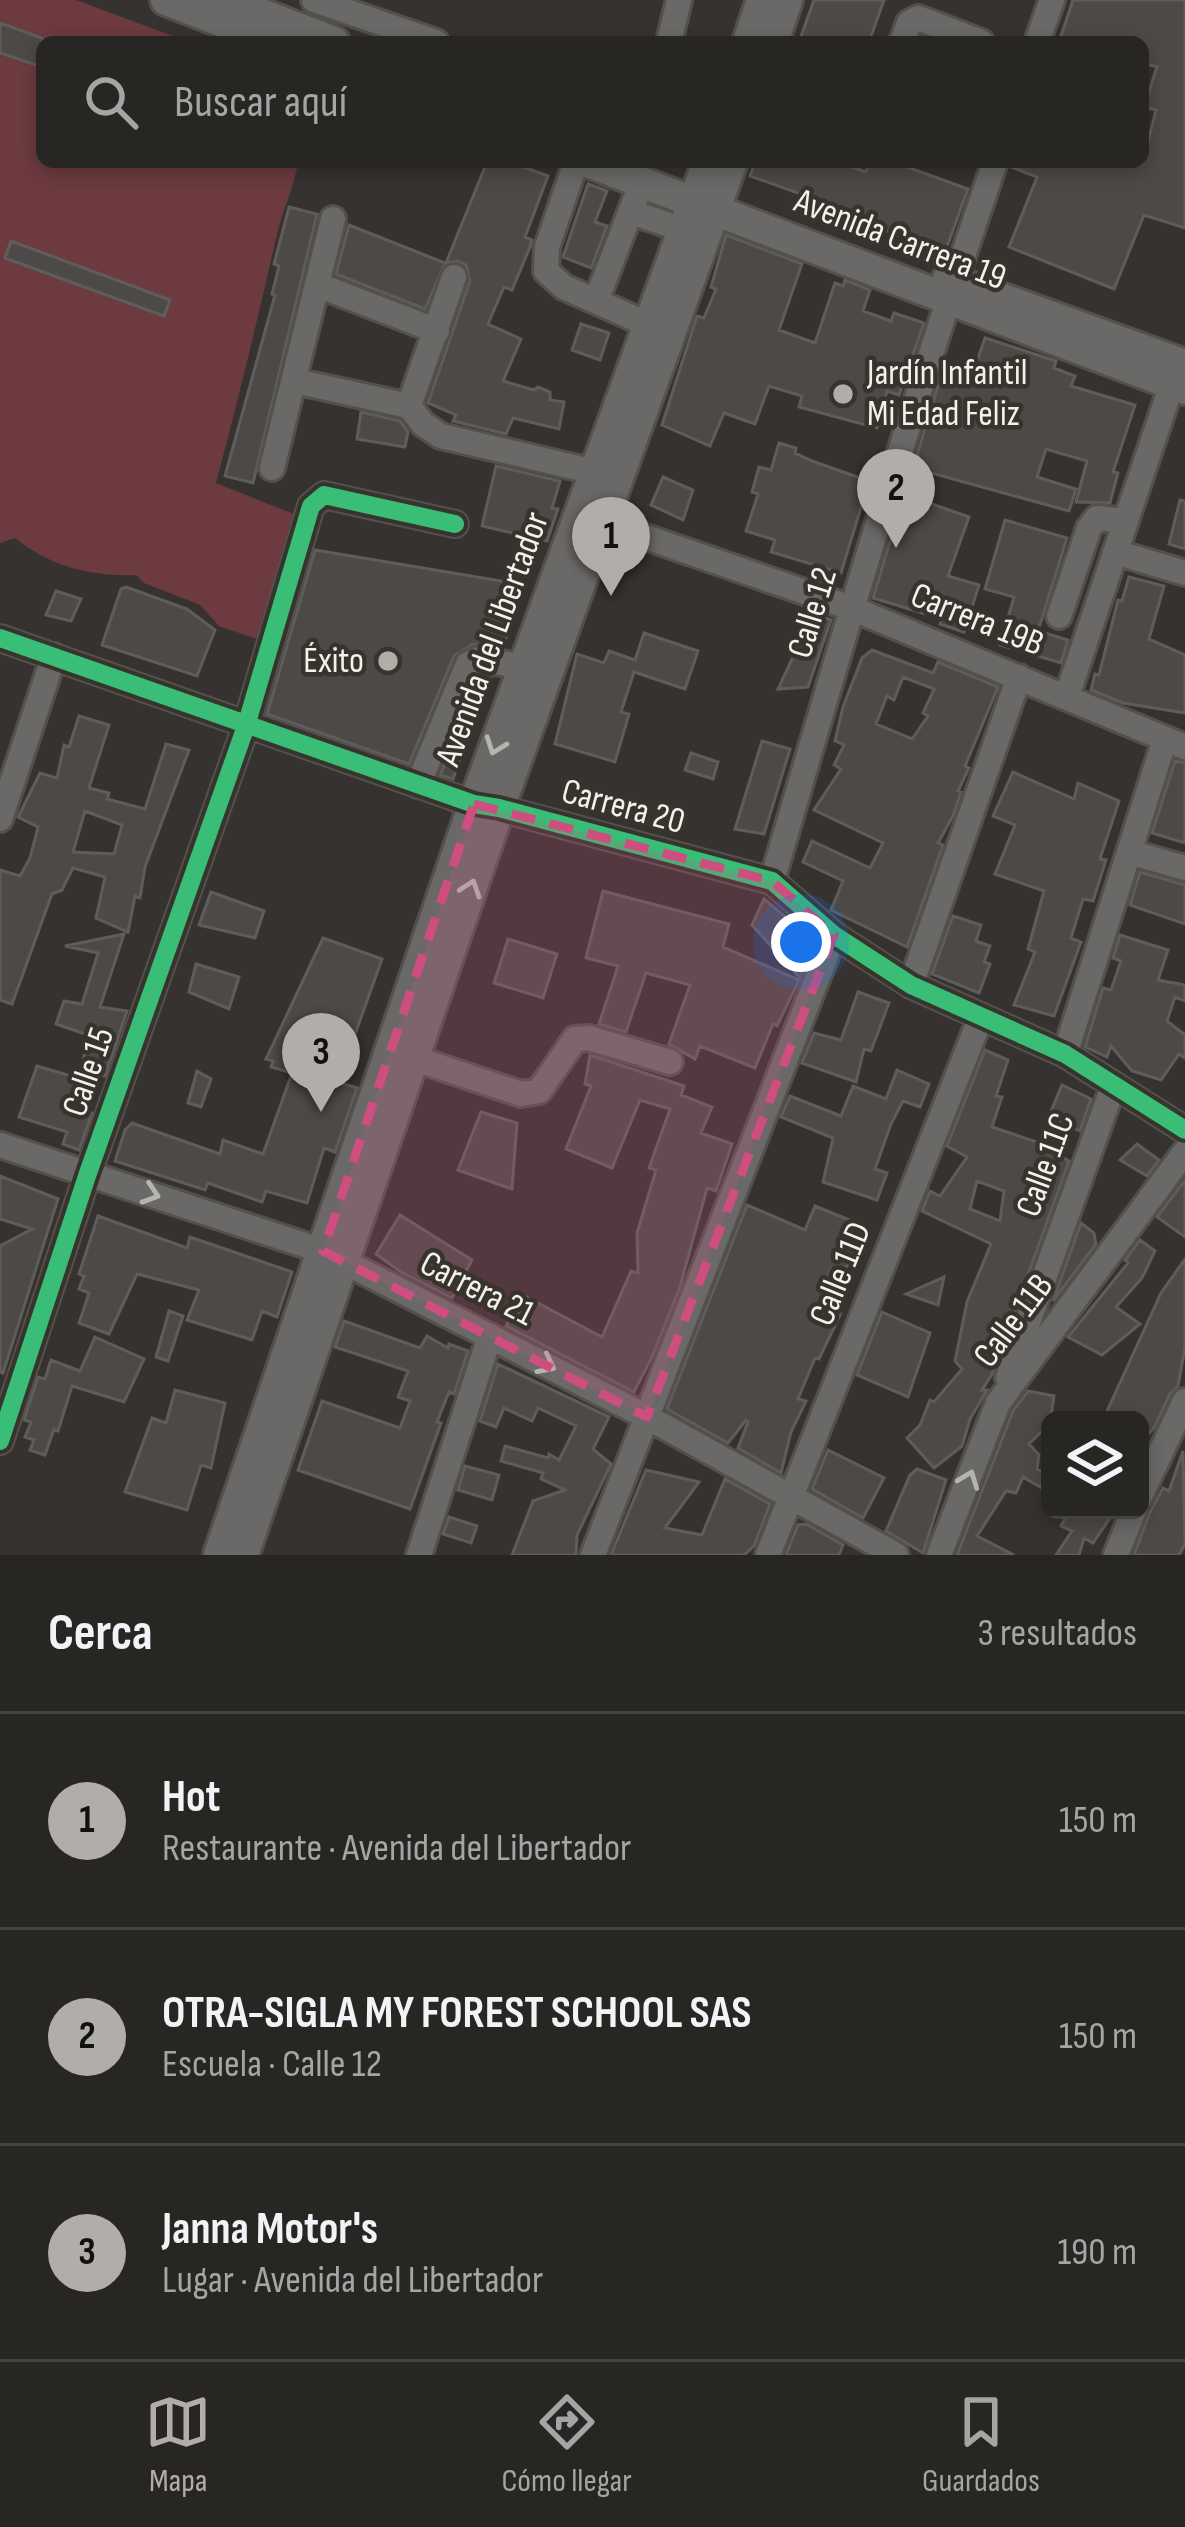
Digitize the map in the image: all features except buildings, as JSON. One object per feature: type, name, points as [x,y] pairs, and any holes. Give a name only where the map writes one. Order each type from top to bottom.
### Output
[{"type":"main road","points":[[166,0],[259,36]]},
{"type":"main road","points":[[225,0],[318,36]]},
{"type":"main road","points":[[750,36],[762,0]]},
{"type":"main road","points":[[774,36],[787,0]]},
{"type":"main road","name":"Avenida Carrera 19","points":[[601,168],[639,185],[707,185],[950,291],[1182,371]]},
{"type":"main road","name":"Avenida del Libertador","points":[[219,1555],[412,1058],[524,667],[649,325],[707,185]]},
{"type":"main road","name":"Avenida del Libertador","points":[[243,1555],[333,1256],[486,806],[602,522],[707,185]]},
{"type":"street","points":[[314,0],[419,36]]},
{"type":"street","points":[[670,36],[679,0]]},
{"type":"street","points":[[1039,36],[1052,0]]},
{"type":"street","points":[[904,36],[912,18],[964,36]]},
{"type":"street","points":[[574,168],[547,247],[546,271],[564,286],[649,325]]},
{"type":"street","name":"Calle 12","points":[[772,881],[851,608],[993,168]]},
{"type":"street","points":[[596,301],[639,185],[707,185]]},
{"type":"street","points":[[272,468],[332,219]]},
{"type":"street","points":[[409,406],[454,278]]},
{"type":"street","points":[[317,285],[437,331]]},
{"type":"street","points":[[1067,696],[1182,371]]},
{"type":"street","points":[[296,381],[409,406],[441,436],[595,472]]},
{"type":"street","name":"Calle 15","points":[[0,1441],[9,1384],[246,726],[302,531],[316,498],[324,495],[455,524]]},
{"type":"street","points":[[1059,616],[1089,528],[1097,518],[1126,521]]},
{"type":"street","name":"Carrera 19B","points":[[602,522],[851,608],[1175,743]]},
{"type":"street","points":[[1115,552],[1185,573]]},
{"type":"street","name":"Carrera 20","points":[[0,638],[418,785],[772,881],[834,934],[911,985],[1065,1054],[1185,1130]]},
{"type":"street","points":[[0,819],[54,656]]},
{"type":"street","points":[[418,785],[468,664],[479,659],[524,667]]},
{"type":"street","points":[[911,985],[1019,677]]},
{"type":"street","points":[[1065,1054],[1129,852],[1175,743]]},
{"type":"street","points":[[1129,852],[1185,868]]},
{"type":"street","points":[[593,1555],[834,934]]},
{"type":"street","name":"Calle 11D","points":[[768,1555],[980,1019]]},
{"type":"street","points":[[412,1058],[521,1094],[539,1091],[575,1040],[589,1038],[670,1062]]},
{"type":"street","name":"Calle 11C","points":[[998,1403],[1113,1087]]},
{"type":"street","name":"Carrera 21","points":[[0,1145],[333,1256],[647,1417],[791,1497],[860,1546],[896,1555]]},
{"type":"street","name":"Calle 11B","points":[[939,1555],[998,1403],[1185,1152]]},
{"type":"street","points":[[419,1555],[490,1336]]},
{"type":"street","points":[[1149,1477],[1185,1401]]},
{"type":"street","points":[[1116,1555],[1130,1519]]},
{"type":"highlighted area","points":[[474,804],[772,881],[834,935],[647,1417],[323,1251]]},
{"type":"shaded area","points":[[0,0],[76,0],[173,36],[36,36],[36,168],[297,168],[216,483],[296,515],[260,640],[219,626],[200,605],[144,583],[136,575],[72,568],[15,538],[0,543]]},
{"type":"cycle path","points":[[0,1441],[88,1173],[246,726],[311,506],[324,495],[455,524]]},
{"type":"cycle path","points":[[0,638],[474,804],[772,881],[834,935],[911,985],[1065,1054],[1185,1130]]},
{"type":"place","name":"Jardín Infantil Mi Edad Feliz","points":[[843,394]]},
{"type":"place","name":"OTRA-SIGLA MY FOREST SCHOOL SAS","points":[[896,548]]},
{"type":"place","name":"Hot","points":[[611,596]]},
{"type":"place","name":"Éxito","points":[[388,661]]},
{"type":"place","name":"Janna Motor's","points":[[321,1112]]}]
